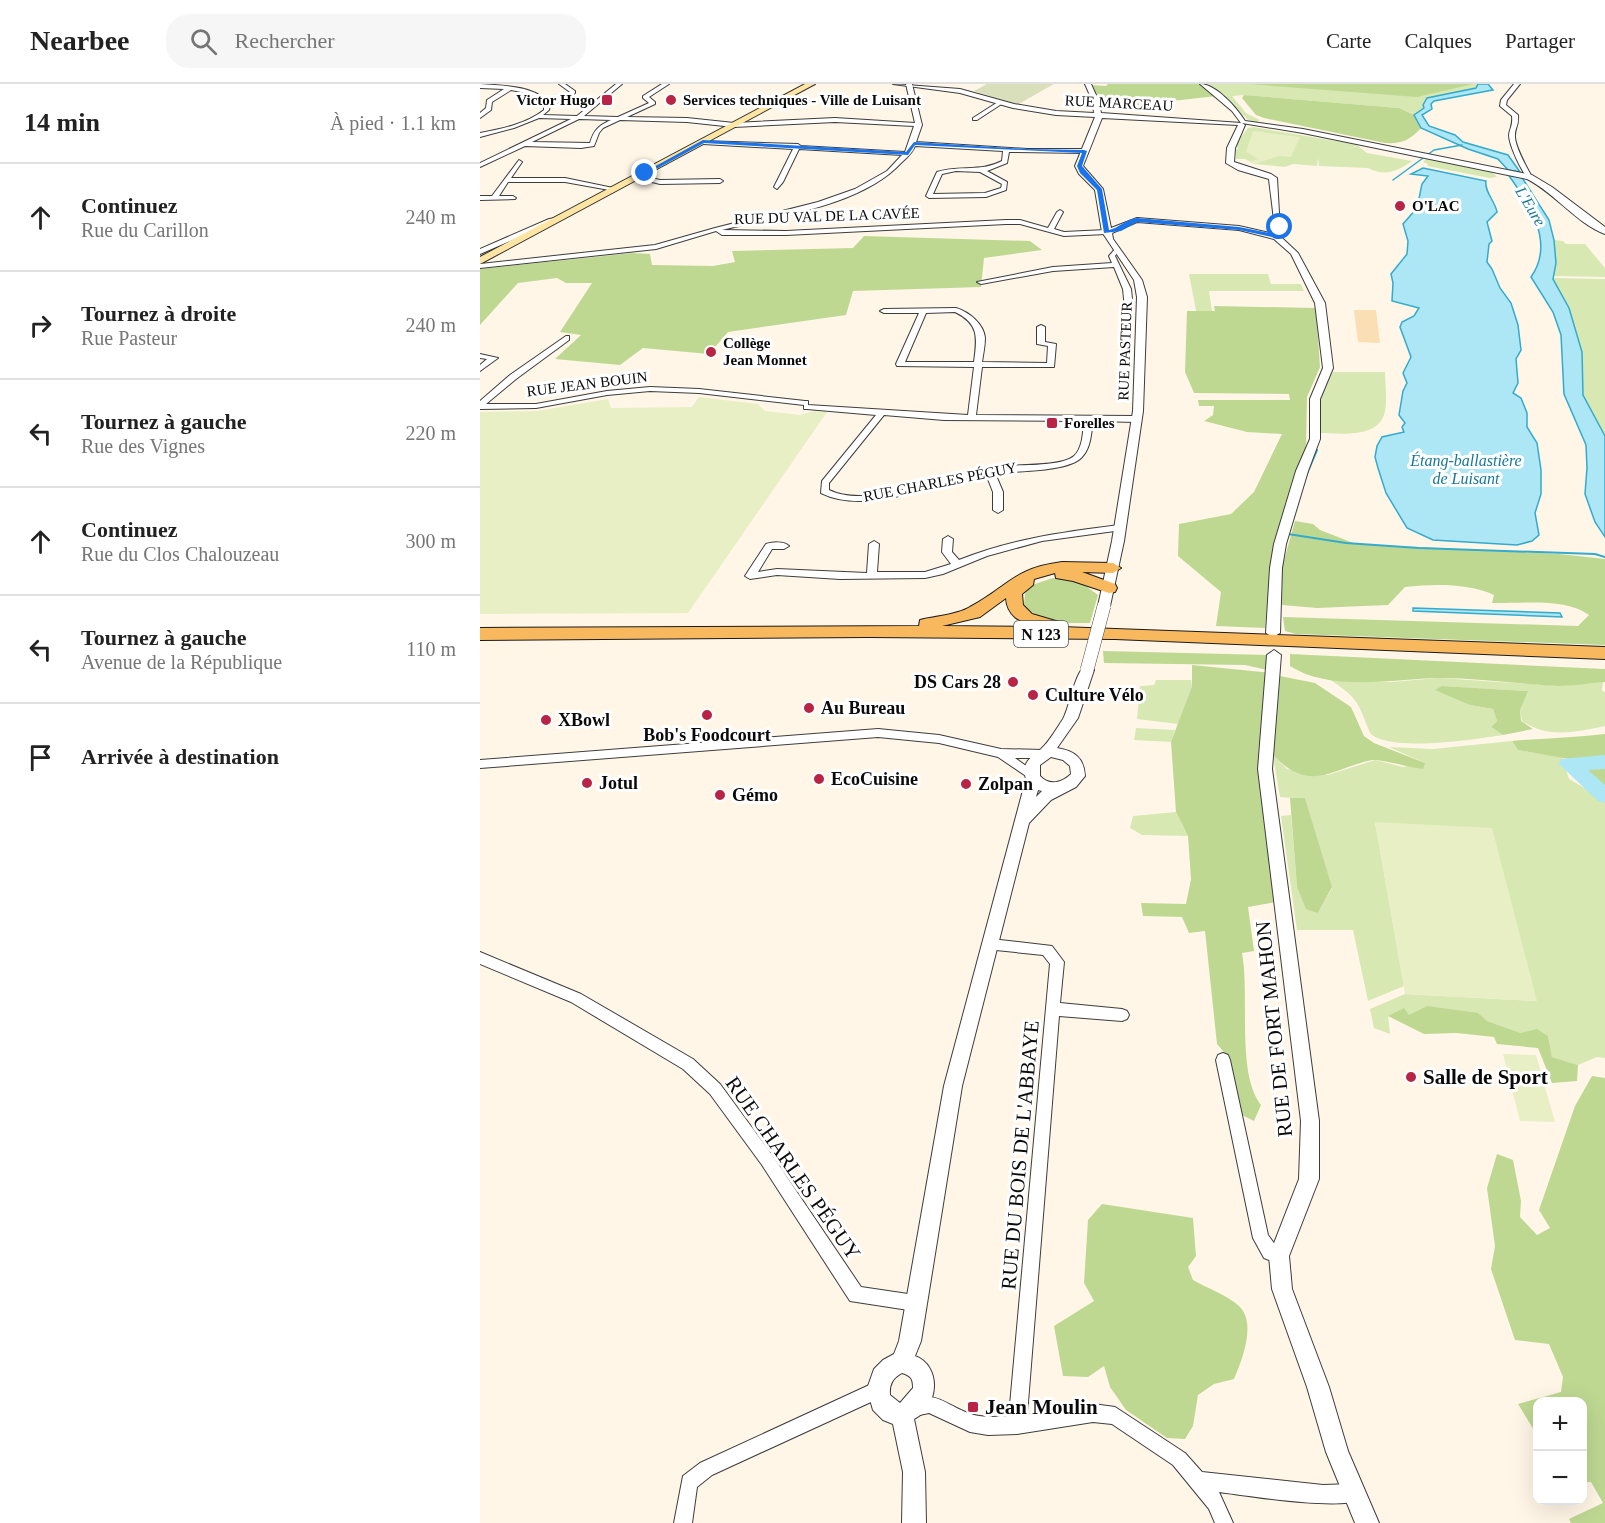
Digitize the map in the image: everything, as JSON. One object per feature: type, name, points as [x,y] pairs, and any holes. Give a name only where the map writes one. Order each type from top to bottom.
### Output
[{"type":"main road","points":[[480,261],[811,84]]},
{"type":"main road","points":[[868,631],[940,622],[974,614],[1021,579],[1040,570],[1062,567],[1113,568]]},
{"type":"main road","points":[[1109,588],[1066,574],[1049,574],[1027,582],[1014,593],[1014,600],[1015,607],[1026,618],[1039,624],[1091,628],[1115,633]]},
{"type":"main road","name":"N 123","points":[[480,634],[868,631],[1115,633],[1604,658]]},
{"type":"main road","name":"N 123","points":[[480,645],[929,642],[1604,658]]},
{"type":"street","points":[[480,116],[489,109],[489,101],[520,84]]},
{"type":"street","points":[[546,103],[563,100],[573,92],[562,84]]},
{"type":"street","points":[[480,165],[580,117],[620,84]]},
{"type":"street","points":[[524,144],[592,145],[596,132],[601,127],[653,103],[645,97],[666,84]]},
{"type":"street","name":"RUE MARCEAU","points":[[896,84],[960,91],[1056,113],[1241,123],[1303,131],[1525,176],[1551,189],[1585,219],[1605,231]]},
{"type":"street","points":[[914,144],[1084,151],[1098,125],[1099,116],[1088,84]]},
{"type":"street","points":[[1203,84],[1234,110],[1241,123],[1230,148],[1230,163],[1273,178],[1275,213],[1280,227],[1277,237]]},
{"type":"street","points":[[1517,84],[1504,100],[1503,106],[1515,115],[1516,125],[1512,135],[1525,176]]},
{"type":"street","points":[[717,229],[838,199],[898,166],[914,144],[919,125],[910,85]]},
{"type":"street","points":[[480,86],[539,96],[546,103]]},
{"type":"street","points":[[975,119],[1000,102]]},
{"type":"street","points":[[540,117],[546,108],[546,103]]},
{"type":"street","points":[[480,135],[507,130],[540,117],[687,120],[734,125],[835,120],[919,125]]},
{"type":"street","points":[[703,142],[908,154]]},
{"type":"street","points":[[777,187],[787,172],[790,160],[798,146]]},
{"type":"street","points":[[983,171],[1005,183],[1004,189],[986,195],[929,195],[939,173],[950,170],[983,171],[1005,162],[1006,149]]},
{"type":"street","name":"RUE PASTEUR","points":[[1071,718],[1087,670],[1109,588],[1140,387],[1142,297],[1138,280],[1106,232],[1099,189],[1079,166],[1084,151]]},
{"type":"street","points":[[494,198],[519,162]]},
{"type":"street","points":[[638,177],[660,182],[720,182]]},
{"type":"street","points":[[506,180],[565,180],[615,189]]},
{"type":"street","points":[[482,200],[513,198]]},
{"type":"street","points":[[1050,231],[1060,212]]},
{"type":"street","points":[[480,252],[551,220],[557,220]]},
{"type":"street","points":[[1106,232],[1119,230],[1131,220],[1137,220],[1239,228],[1277,237],[1294,253],[1320,303],[1328,368],[1315,399],[1315,439],[1302,471],[1280,544],[1276,568],[1274,633]]},
{"type":"street","name":"RUE DU VAL DE LA CAVÉE","points":[[480,267],[656,247],[717,229],[722,233],[786,233],[1020,222],[1064,234],[1106,232]]},
{"type":"street","points":[[1116,250],[1112,256],[1126,284],[1129,309]]},
{"type":"street","points":[[981,282],[1053,269],[1116,265]]},
{"type":"street","points":[[884,311],[956,310],[962,312],[977,325],[981,337],[972,417]]},
{"type":"street","points":[[923,311],[900,364],[1051,365],[1052,344],[1041,344],[1041,327]]},
{"type":"street","points":[[480,406],[513,377],[566,338]]},
{"type":"street","points":[[480,356],[494,358],[480,369]]},
{"type":"street","name":"RUE JEAN BOUIN","points":[[480,406],[535,408],[650,391],[684,392],[881,414],[1136,419]]},
{"type":"street","name":"RUE CHARLES PÉGUY","points":[[881,414],[825,483],[824,491],[828,495],[851,499],[878,497],[989,470],[1066,464],[1077,458],[1082,451],[1089,419]]},
{"type":"street","points":[[989,470],[998,492],[998,510]]},
{"type":"street","points":[[784,546],[770,546],[750,576],[777,572],[872,576],[925,575],[940,572],[984,554],[1051,536],[1119,528]]},
{"type":"street","points":[[948,538],[947,552],[957,564]]},
{"type":"street","points":[[872,576],[874,544]]},
{"type":"street","name":"RUE DE FORT MAHON","points":[[1274,655],[1265,769],[1310,1121],[1309,1179],[1279,1256],[1282,1289],[1318,1387],[1337,1452],[1367,1523]]},
{"type":"street","points":[[902,1362],[910,1341],[953,1086],[1014,849],[1023,824],[1032,777],[1030,768],[1033,762],[1044,754],[1071,718]]},
{"type":"street","points":[[1023,824],[1046,796],[1074,782],[1078,776],[1079,770],[1070,742],[1071,718]]},
{"type":"street","points":[[480,765],[878,733],[939,739],[1001,753],[1059,753],[1075,761]]},
{"type":"street","points":[[1001,753],[1044,787],[1062,788]]},
{"type":"street","name":"RUE DU BOIS DE L'ABBAYE","points":[[991,945],[1047,950],[1057,962],[1017,1425]]},
{"type":"street","name":"RUE CHARLES PÉGUY","points":[[480,958],[576,998],[688,1064],[715,1089],[767,1160],[856,1295],[915,1303]]},
{"type":"street","points":[[1054,1010],[1122,1015]]},
{"type":"street","points":[[1223,1060],[1261,1238],[1270,1252],[1279,1256]]},
{"type":"street","points":[[914,1523],[914,1473],[908,1410],[923,1394],[923,1378],[915,1366],[902,1362],[888,1368],[879,1382],[879,1398],[888,1410],[908,1410],[930,1404],[970,1423],[988,1426],[1017,1425],[1093,1413],[1115,1416],[1179,1459],[1216,1503],[1224,1523]]},
{"type":"street","points":[[683,1523],[689,1482],[706,1469],[878,1390]]},
{"type":"street","points":[[1199,1481],[1323,1494],[1354,1493]]},
{"type":"green space","points":[[987,84],[1054,84],[1017,105],[974,91]]},
{"type":"green space","points":[[1108,84],[1201,84],[1217,96],[1172,101],[1150,99],[1153,107],[1099,100],[1091,85],[1106,86]]},
{"type":"green space","points":[[1206,84],[1478,84],[1476,88],[1427,98],[1424,108],[1414,115],[1399,108],[1244,95],[1232,96],[1246,113],[1260,120],[1257,122],[1248,120],[1224,96]]},
{"type":"green space","points":[[1249,84],[1473,84],[1417,97]]},
{"type":"green space","points":[[1244,95],[1399,108],[1414,115],[1421,128],[1405,140],[1385,143],[1264,118],[1256,115],[1242,98]]},
{"type":"green space","points":[[1248,128],[1359,145],[1344,150],[1358,146],[1367,153],[1412,161],[1402,168],[1380,172],[1368,168],[1319,166],[1318,158],[1317,166],[1293,164],[1285,167],[1255,164],[1245,159],[1236,159],[1235,150],[1238,149],[1236,143]]},
{"type":"green space","points":[[1253,131],[1300,137],[1291,157],[1279,156],[1255,164],[1249,162],[1258,159],[1246,152]]},
{"type":"green space","points":[[1427,158],[1491,171],[1497,177],[1490,178],[1427,166],[1428,164],[1423,162]]},
{"type":"green space","points":[[864,236],[1030,241],[1042,250],[984,258],[981,287],[853,291],[846,315],[728,332],[709,354],[643,348],[620,365],[555,359],[581,335],[560,332],[592,283],[566,283],[557,278],[518,283],[480,325],[480,269],[632,253],[650,254],[652,265],[713,266],[735,262],[732,251],[853,248]]},
{"type":"green space","points":[[1554,240],[1563,241],[1566,244],[1585,244],[1605,268],[1605,277],[1554,276],[1556,263]]},
{"type":"green space","points":[[1189,274],[1268,274],[1271,284],[1301,284],[1304,291],[1209,291],[1212,311],[1196,311]]},
{"type":"green space","points":[[1552,278],[1605,279],[1605,436],[1583,395],[1582,352],[1569,308]]},
{"type":"green space","points":[[1214,306],[1316,308],[1320,367],[1307,397],[1306,445],[1273,555],[1265,628],[1216,626],[1221,592],[1178,556],[1179,524],[1231,514],[1254,492],[1282,434],[1247,432],[1204,421],[1213,415],[1214,406],[1199,406],[1198,400],[1290,400],[1289,394],[1194,393],[1185,372],[1187,311],[1215,311]]},
{"type":"green space","points":[[1333,372],[1385,372],[1384,415],[1373,428],[1346,434],[1319,433],[1318,399]]},
{"type":"green space","points":[[699,397],[758,404],[765,411],[800,415],[814,411],[827,412],[688,613],[480,614],[480,412],[537,411],[608,399],[611,408],[692,407]]},
{"type":"green space","points":[[1295,521],[1313,524],[1320,530],[1356,544],[1559,554],[1605,559],[1605,645],[1296,634],[1285,631],[1283,617],[1578,626],[1589,615],[1579,609],[1555,604],[1492,603],[1494,595],[1473,588],[1451,585],[1405,587],[1388,605],[1317,608],[1282,605],[1279,578]]},
{"type":"green space","points":[[1053,578],[1079,581],[1098,595],[1090,623],[1054,622],[1038,616],[1024,605],[1025,594],[1029,586]]},
{"type":"green space","points":[[1103,651],[1269,655],[1267,670],[1245,665],[1104,663]]},
{"type":"green space","points":[[1290,654],[1605,669],[1605,682],[1559,686],[1454,678],[1343,681],[1306,674],[1290,666]]},
{"type":"green space","points":[[1192,665],[1272,673],[1259,772],[1276,902],[1248,907],[1254,951],[1242,953],[1246,1054],[1253,1091],[1261,1105],[1254,1121],[1240,1114],[1229,1058],[1217,1044],[1205,931],[1189,933],[1182,917],[1143,916],[1141,903],[1186,904],[1191,879],[1188,836],[1176,812],[1171,742],[1192,686]]},
{"type":"green space","points":[[1280,676],[1315,683],[1351,707],[1364,736],[1374,743],[1425,763],[1423,769],[1372,760],[1321,776],[1310,776],[1299,774],[1286,767],[1273,755]]},
{"type":"green space","points":[[1439,678],[1562,686],[1603,682],[1605,726],[1573,732],[1542,730],[1522,721],[1520,710],[1527,691],[1442,686],[1470,705],[1493,709],[1497,721],[1491,727],[1503,735],[1434,743],[1395,742],[1380,739],[1370,733],[1352,696],[1329,679],[1391,682]]},
{"type":"green space","points":[[1156,680],[1191,680],[1192,686],[1178,724],[1137,719],[1140,686],[1154,685]]},
{"type":"green space","points":[[1442,686],[1528,691],[1520,710],[1521,721],[1533,729],[1503,735],[1491,727],[1497,721],[1493,709],[1470,705],[1435,690]]},
{"type":"green space","points":[[1136,728],[1175,730],[1171,742],[1134,740]]},
{"type":"green space","points":[[1605,734],[1605,793],[1596,785],[1588,771],[1591,763],[1518,750],[1512,741],[1582,736]]},
{"type":"green space","points":[[1512,741],[1518,750],[1562,757],[1569,779],[1605,800],[1605,1058],[1597,1057],[1578,1065],[1552,1057],[1548,1036],[1521,1033],[1487,1021],[1408,1015],[1388,1016],[1390,1034],[1374,1028],[1370,1009],[1405,994],[1537,1001],[1375,822],[1404,986],[1368,1001],[1353,930],[1297,930],[1281,816],[1291,815],[1297,887],[1318,913],[1332,888],[1305,799],[1280,797],[1273,755],[1287,769],[1328,775],[1375,760],[1403,767],[1425,763],[1389,747],[1433,749]]},
{"type":"green space","points":[[1290,798],[1305,798],[1332,887],[1318,913],[1306,909],[1297,887]]},
{"type":"green space","points":[[1176,812],[1188,836],[1142,835],[1130,828],[1133,816]]},
{"type":"green space","points":[[1375,822],[1492,828],[1537,1001],[1405,994]]},
{"type":"green space","points":[[1427,1006],[1478,1013],[1487,1021],[1521,1033],[1537,1029],[1548,1036],[1552,1057],[1578,1065],[1577,1081],[1552,1083],[1538,1048],[1497,1044],[1494,1037],[1457,1033],[1424,1034],[1388,1016],[1404,1008],[1409,1015]]},
{"type":"green space","points":[[1503,1054],[1536,1055],[1555,1122],[1520,1121]]},
{"type":"green space","points":[[1592,1076],[1605,1078],[1605,1523],[1571,1523],[1569,1519],[1603,1503],[1591,1482],[1587,1482],[1587,1397],[1543,1397],[1561,1392],[1563,1377],[1549,1344],[1515,1340],[1491,1269],[1495,1246],[1487,1188],[1497,1154],[1513,1160],[1521,1201],[1520,1217],[1537,1235],[1550,1228],[1539,1210],[1575,1106]]},
{"type":"green space","points":[[1102,1204],[1193,1218],[1196,1256],[1188,1267],[1193,1280],[1229,1298],[1244,1313],[1247,1322],[1246,1342],[1234,1379],[1214,1384],[1198,1395],[1193,1426],[1185,1439],[1167,1438],[1126,1410],[1110,1387],[1104,1366],[1088,1377],[1063,1376],[1054,1326],[1094,1301],[1084,1283],[1088,1220]]},
{"type":"green space","points":[[1533,1400],[1533,1428],[1518,1404]]},
{"type":"sand","points":[[1354,310],[1376,310],[1380,343],[1358,342]]},
{"type":"water","points":[[1478,84],[1488,84],[1493,90],[1434,101],[1431,104],[1432,109],[1422,115],[1429,126],[1455,135],[1463,142],[1508,155],[1520,172],[1508,170],[1498,159],[1468,149],[1421,128],[1414,115],[1424,108],[1423,105],[1427,98],[1476,88]]},
{"type":"water","name":"Étang-ballastière de Luisant","points":[[1423,168],[1486,181],[1487,189],[1496,208],[1497,212],[1487,222],[1492,241],[1489,244],[1487,262],[1500,288],[1511,303],[1518,325],[1521,350],[1516,359],[1518,383],[1513,393],[1521,398],[1527,413],[1527,427],[1537,443],[1541,470],[1541,494],[1535,513],[1539,535],[1532,541],[1517,545],[1433,540],[1407,528],[1386,493],[1378,468],[1375,457],[1382,437],[1404,432],[1402,427],[1405,423],[1399,415],[1403,391],[1407,383],[1403,373],[1411,357],[1400,327],[1402,322],[1414,316],[1419,308],[1392,301],[1391,274],[1407,254],[1408,241],[1403,224],[1417,208],[1422,184],[1428,176],[1411,174]]},
{"type":"water","name":"L'Eure","points":[[1507,173],[1521,176],[1549,220],[1556,263],[1553,279],[1569,308],[1582,352],[1583,395],[1605,436],[1605,537],[1595,522],[1585,494],[1586,445],[1564,394],[1561,335],[1553,312],[1531,277],[1538,264],[1541,250],[1540,236],[1530,209]]},
{"type":"water","points":[[1413,608],[1560,613],[1562,617],[1413,611]]},
{"type":"waterway","points":[[1393,180],[1434,150],[1462,145]]},
{"type":"waterway","points":[[1306,476],[1317,450]]},
{"type":"waterway","points":[[1288,534],[1346,543],[1595,554],[1605,557]]},
{"type":"waterway","points":[[1605,762],[1568,764],[1605,796]]},
{"type":"place","name":"Victor Hugo","points":[[607,100]]},
{"type":"place","name":"Services techniques - Ville de Luisant","points":[[671,100]]},
{"type":"place","name":"O'LAC","points":[[1400,206]]},
{"type":"place","name":"Collège Jean Monnet","points":[[711,352]]},
{"type":"place","name":"Forelles","points":[[1052,423]]},
{"type":"place","name":"DS Cars 28","points":[[1013,682]]},
{"type":"place","name":"Culture Vélo","points":[[1033,695]]},
{"type":"place","name":"Au Bureau","points":[[809,708]]},
{"type":"place","name":"Bob's Foodcourt","points":[[707,715]]},
{"type":"place","name":"XBowl","points":[[546,720]]},
{"type":"place","name":"EcoCuisine","points":[[819,779]]},
{"type":"place","name":"Jotul","points":[[587,783]]},
{"type":"place","name":"Zolpan","points":[[966,784]]},
{"type":"place","name":"Gémo","points":[[720,795]]},
{"type":"place","name":"Salle de Sport","points":[[1411,1077]]},
{"type":"place","name":"Jean Moulin","points":[[973,1407]]},
{"type":"route","points":[[645,173],[703,142],[908,154],[914,144],[1027,151],[1084,151],[1079,166],[1099,189],[1106,232],[1119,230],[1131,220],[1239,228],[1277,237],[1280,227]]}]
